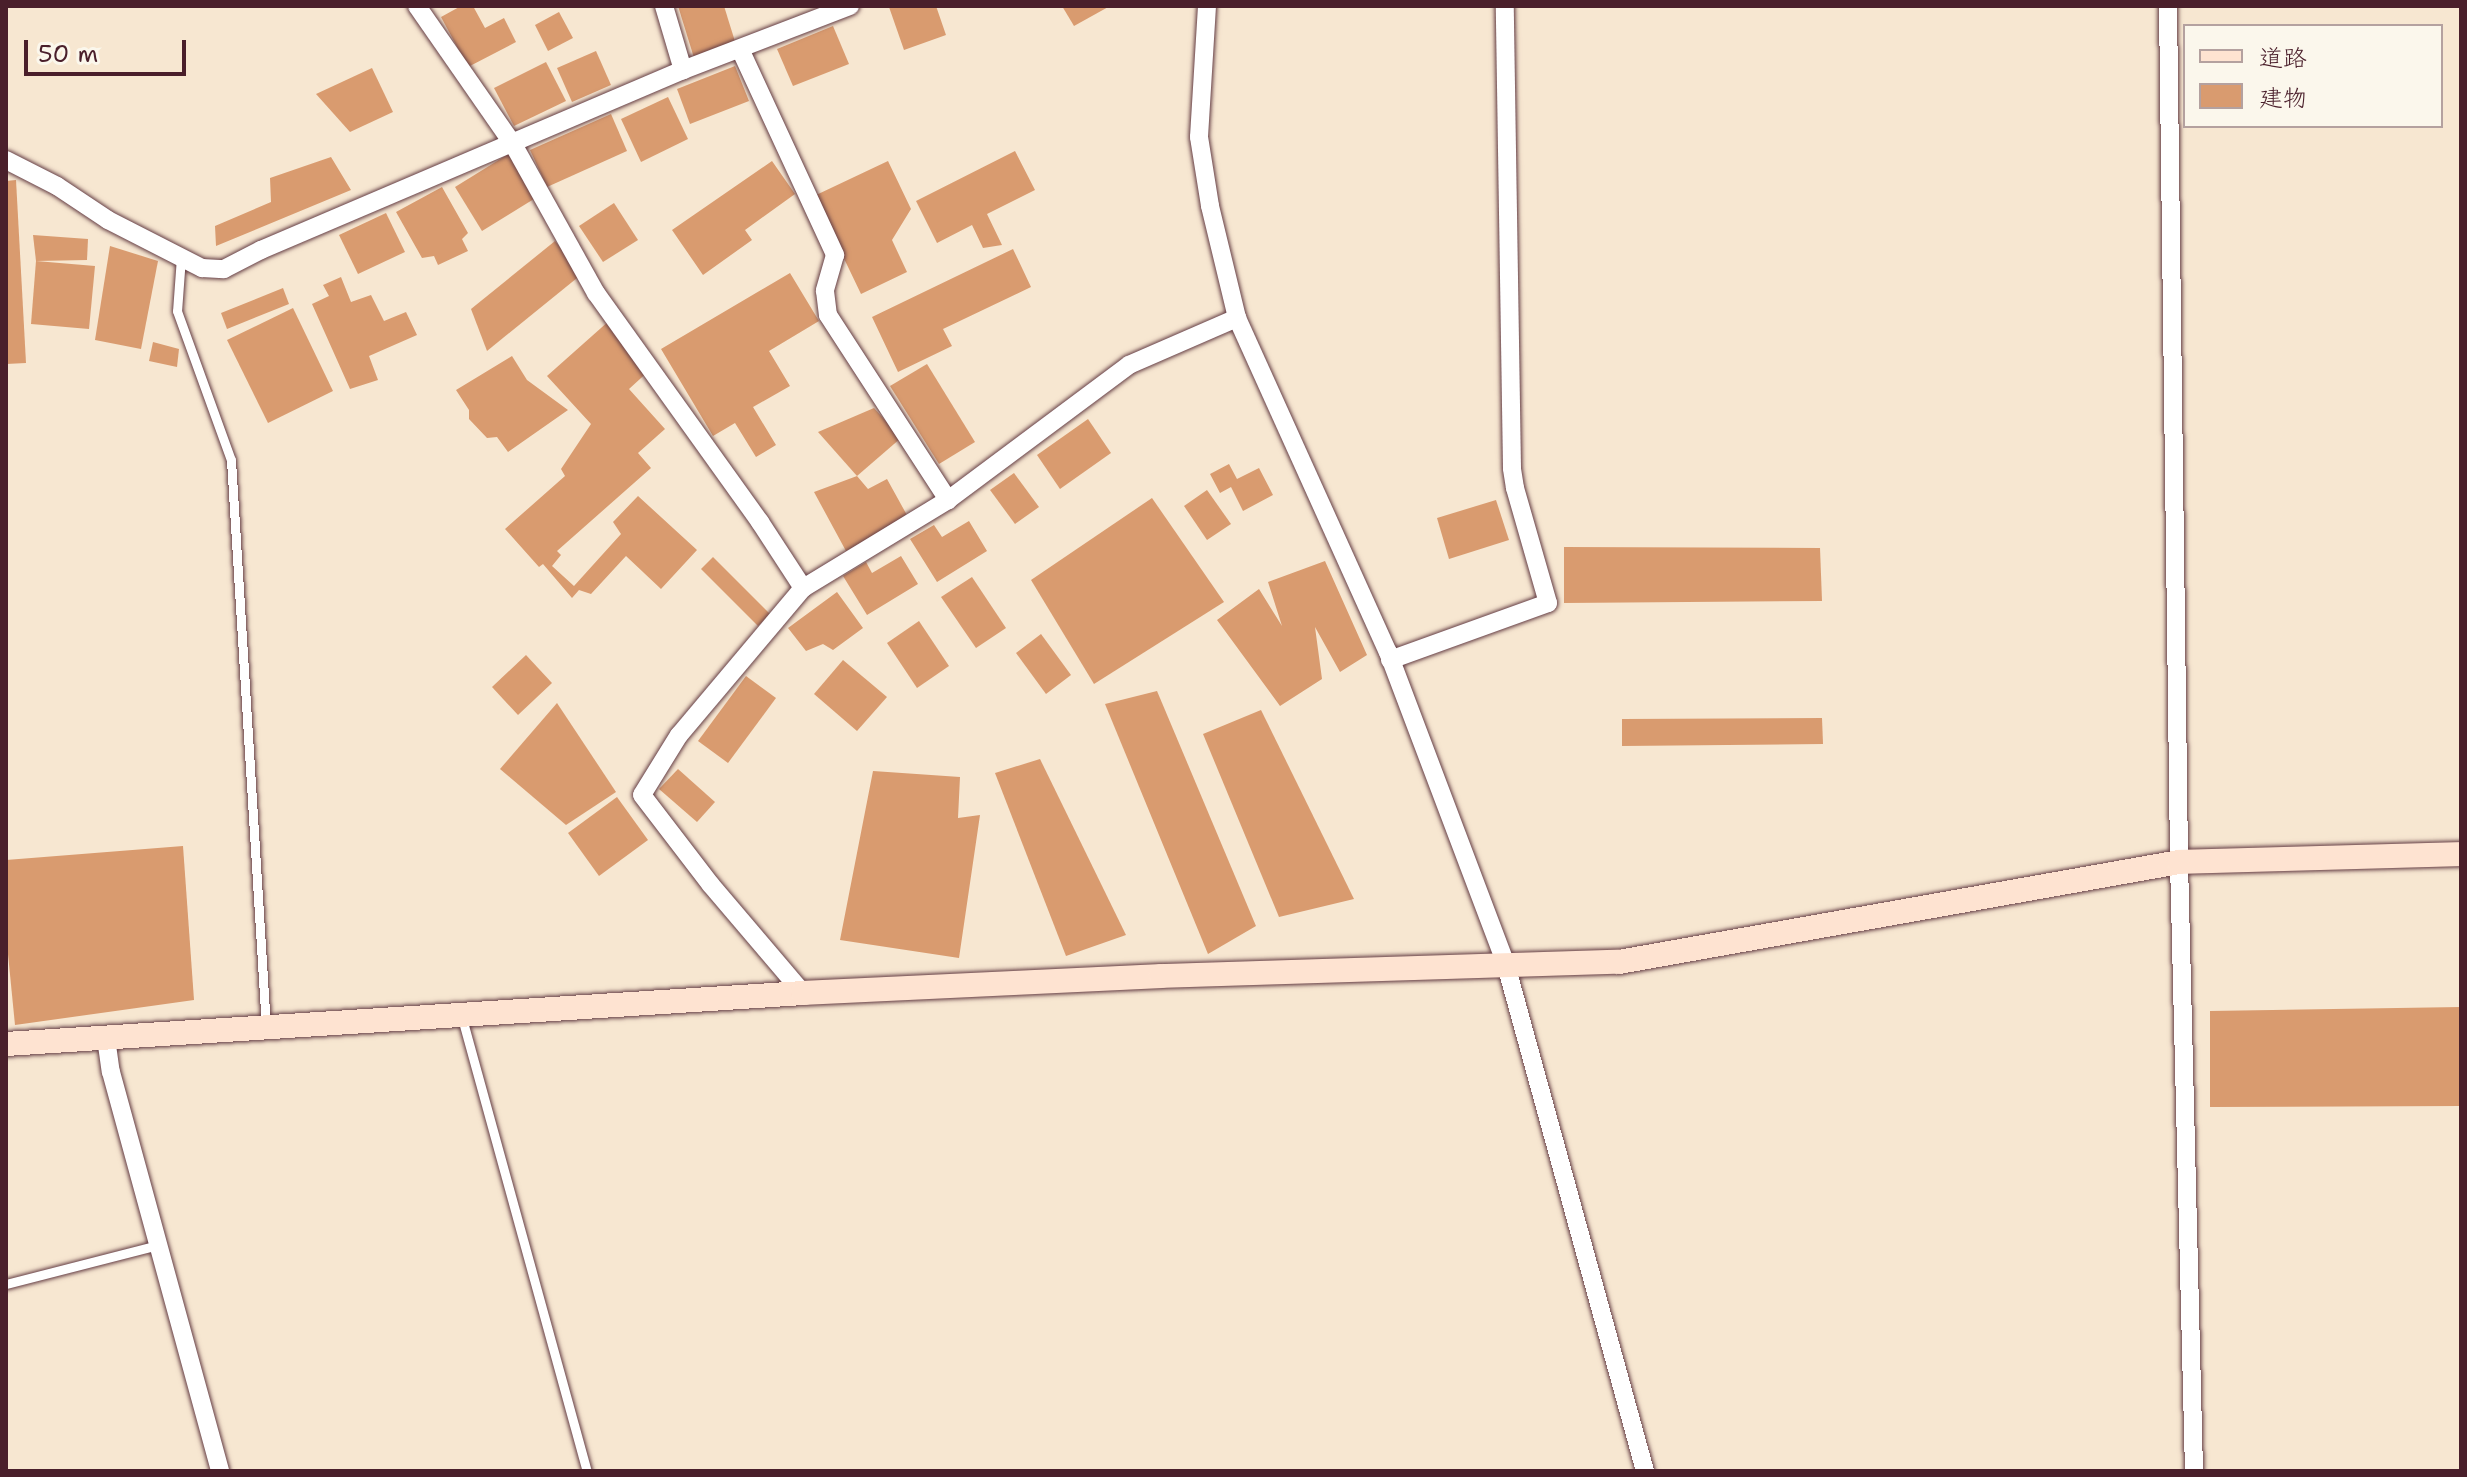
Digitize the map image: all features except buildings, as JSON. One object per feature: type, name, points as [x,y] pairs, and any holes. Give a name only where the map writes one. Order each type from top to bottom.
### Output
[{"type":"street","points":[[417,6],[513,144],[596,293],[760,522],[803,588]]},
{"type":"street","points":[[664,6],[683,70]]},
{"type":"street","points":[[6,160],[57,186],[108,220],[202,268],[224,269],[261,250],[683,70],[850,6]]},
{"type":"street","points":[[1207,6],[1199,137],[1210,206],[1237,318],[1390,660],[1506,965],[1645,1471]]},
{"type":"street","points":[[1390,660],[1548,603],[1512,468],[1505,6]]},
{"type":"street","points":[[2168,6],[2179,862],[2194,1471]]},
{"type":"street","points":[[740,49],[835,255],[825,291],[828,315],[948,500]]},
{"type":"street","points":[[803,993],[711,885],[642,795],[679,735],[803,588],[948,500],[1129,365],[1237,318]]},
{"type":"street","points":[[6,1044],[803,993],[1619,962],[2179,862],[2461,854]]},
{"type":"street","points":[[106,1038],[111,1072],[220,1471]]},
{"type":"lane","points":[[181,257],[177,311],[231,460],[266,1028]]},
{"type":"lane","points":[[461,1015],[587,1471]]},
{"type":"lane","points":[[6,1284],[158,1245]]}]
